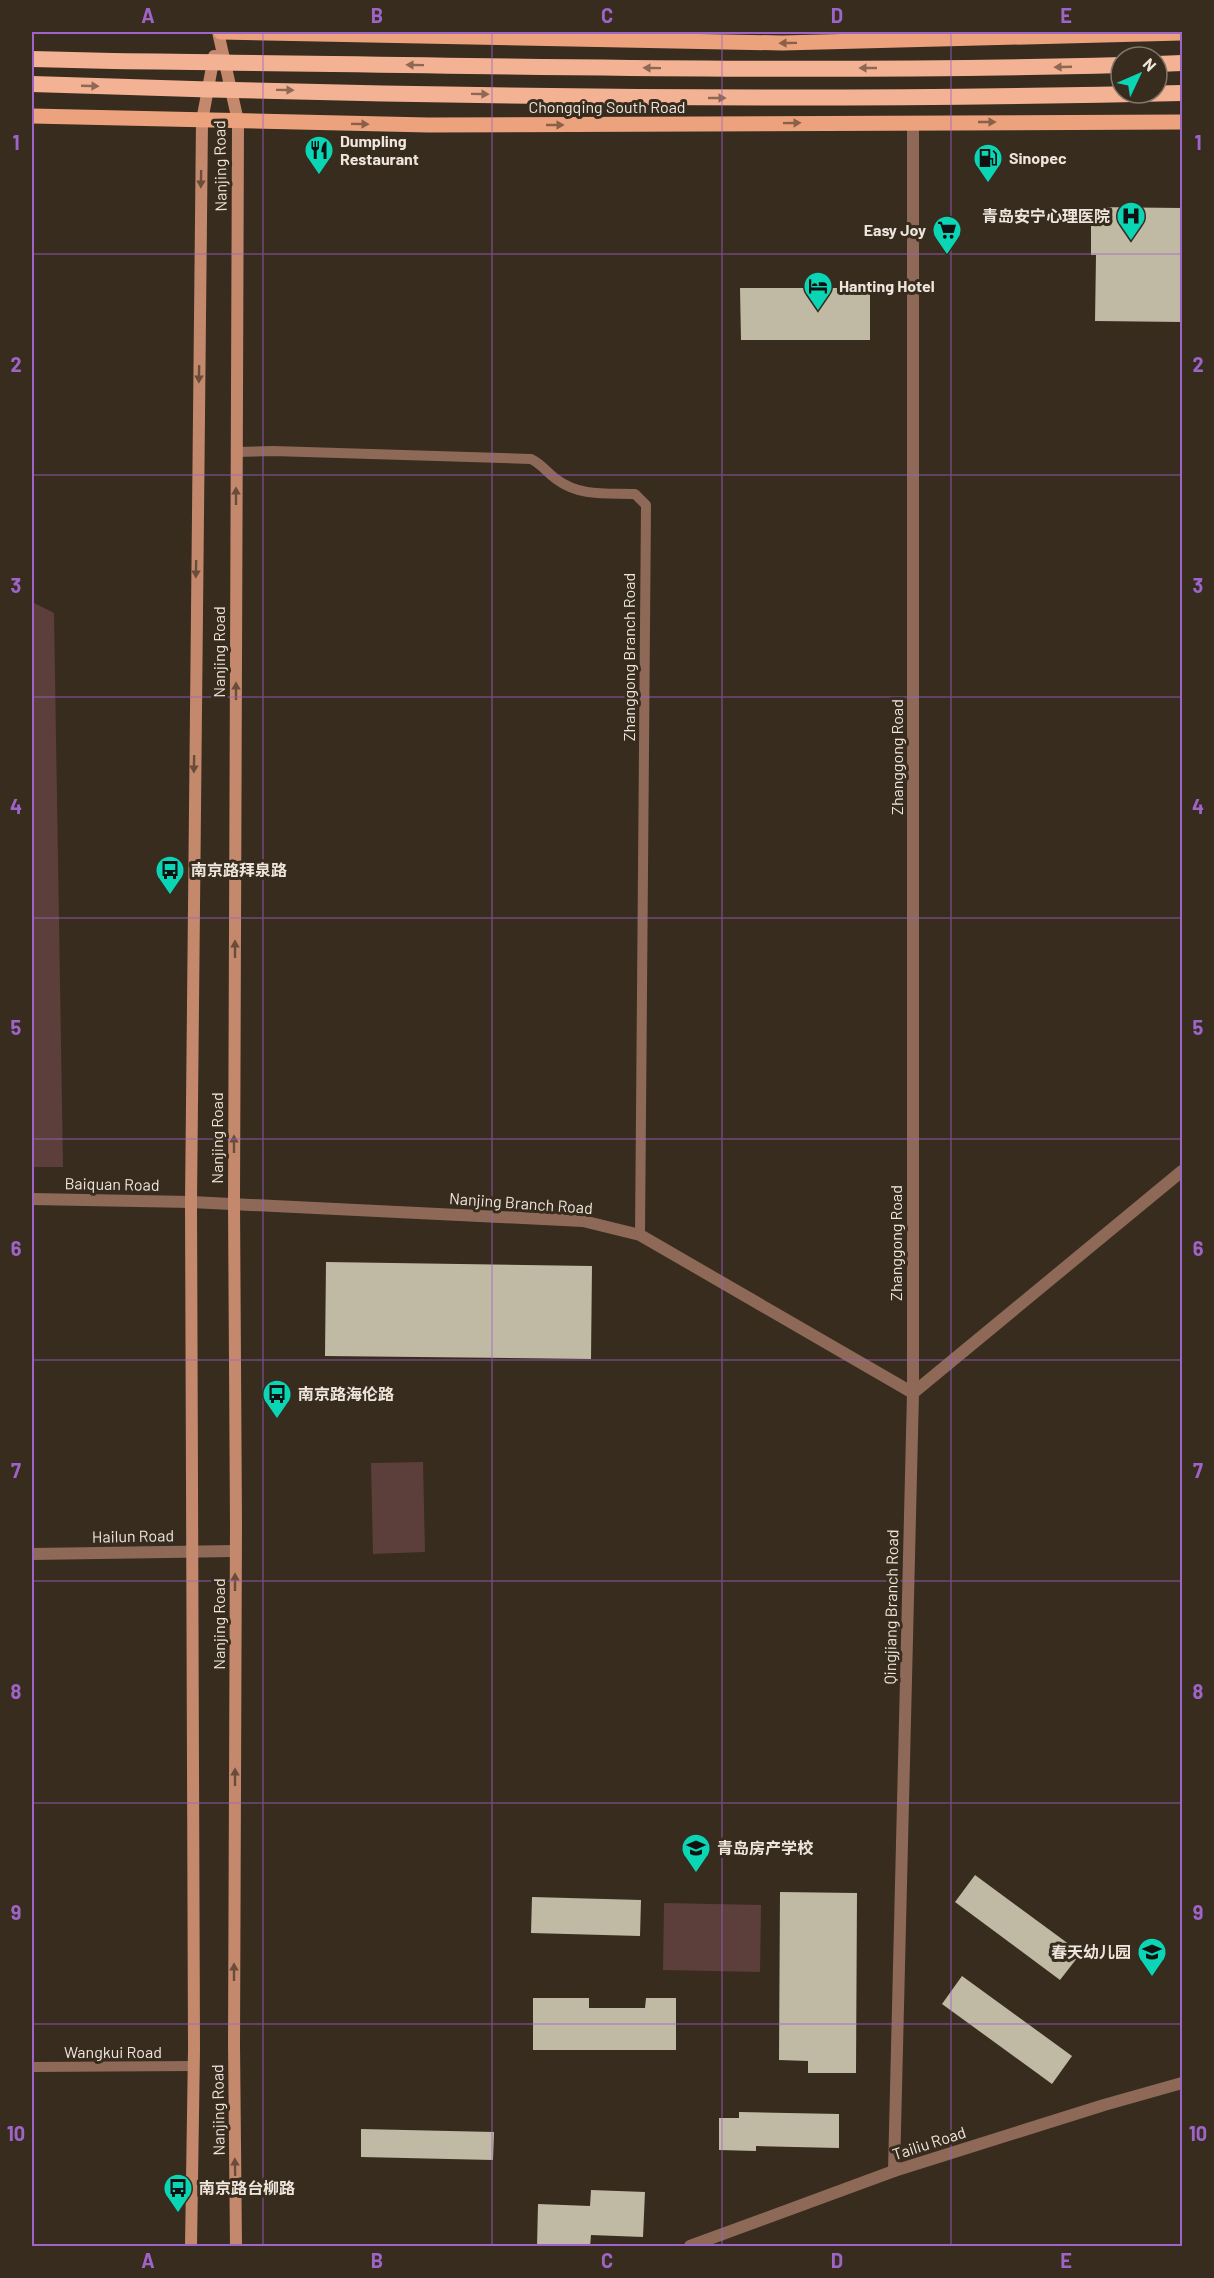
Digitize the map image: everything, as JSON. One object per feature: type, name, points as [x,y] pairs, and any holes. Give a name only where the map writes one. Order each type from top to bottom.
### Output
[{"type":"highway","points":[[32,58],[113,62],[685,68],[1006,68],[1109,65]]},
{"type":"highway","points":[[32,84],[684,98],[1012,97],[1182,93]]},
{"type":"main road","name":"Nanjing Road","points":[[191,2247],[194,2066],[191,1202],[202,121],[218,32],[238,121],[234,1203],[236,2247]]},
{"type":"main road","points":[[222,32],[782,43],[1182,33]]},
{"type":"main road","name":"Chongqing South Road","points":[[32,116],[428,125],[1182,122]]},
{"type":"street","name":"Zhanggong Road","points":[[913,122],[913,1393]]},
{"type":"street","points":[[913,1393],[1182,1171]]},
{"type":"street","name":"Baiquan Road","points":[[32,1199],[191,1202]]},
{"type":"street","name":"Nanjing Branch Road","points":[[191,1202],[583,1221],[640,1235],[913,1393]]},
{"type":"street","name":"Qingjiang Branch Road","points":[[894,2171],[913,1393]]},
{"type":"street","name":"Hailun Road","points":[[32,1554],[235,1551]]},
{"type":"street","name":"Tailiu Road","points":[[690,2247],[894,2171],[1182,2083]]},
{"type":"lane","name":"Zhanggong Branch Road","points":[[236,452],[273,451],[531,459],[542,464],[556,479],[581,492],[635,494],[646,505],[640,1235]]},
{"type":"lane","name":"Wangkui Road","points":[[32,2067],[194,2066]]},
{"type":"shaded area","points":[[32,602],[54,613],[63,1167],[32,1167]]},
{"type":"shaded area","points":[[423,1462],[425,1552],[373,1554],[371,1463]]},
{"type":"shaded area","points":[[664,1903],[761,1905],[760,1972],[663,1970]]},
{"type":"building","points":[[1091,207],[1182,208],[1182,322],[1095,321],[1096,255],[1091,255]]},
{"type":"building","points":[[740,288],[870,288],[870,340],[741,340]]},
{"type":"building","points":[[326,1262],[592,1266],[591,1359],[325,1356]]},
{"type":"building","points":[[975,1875],[1081,1953],[1060,1980],[955,1902]]},
{"type":"building","points":[[780,1892],[857,1893],[856,2073],[808,2073],[808,2061],[779,2060]]},
{"type":"building","points":[[532,1897],[641,1900],[640,1936],[531,1933]]},
{"type":"building","points":[[962,1976],[1072,2056],[1052,2084],[942,2004]]},
{"type":"building","points":[[533,1998],[589,1998],[589,2008],[645,2008],[646,1998],[676,1998],[676,2050],[533,2050]]},
{"type":"building","points":[[739,2112],[839,2114],[839,2148],[756,2146],[756,2151],[719,2150],[719,2118],[739,2118]]},
{"type":"building","points":[[361,2129],[494,2132],[493,2160],[361,2157]]},
{"type":"building","points":[[591,2190],[645,2192],[643,2237],[591,2235],[590,2247],[537,2247],[538,2204],[590,2206]]},
{"type":"place","name":"Dumpling Restaurant","points":[[319,176]]},
{"type":"place","name":"Sinopec","points":[[988,184]]},
{"type":"place","name":"青岛安宁心理医院","points":[[1131,242]]},
{"type":"place","name":"Easy Joy","points":[[947,256]]},
{"type":"place","name":"Hanting Hotel","points":[[818,312]]},
{"type":"place","name":"南京路拜泉路","points":[[170,896]]},
{"type":"place","name":"南京路海伦路","points":[[277,1420]]},
{"type":"place","name":"青岛房产学校","points":[[696,1874]]},
{"type":"place","name":"春天幼儿园","points":[[1152,1978]]},
{"type":"place","name":"南京路台柳路","points":[[178,2214]]}]
